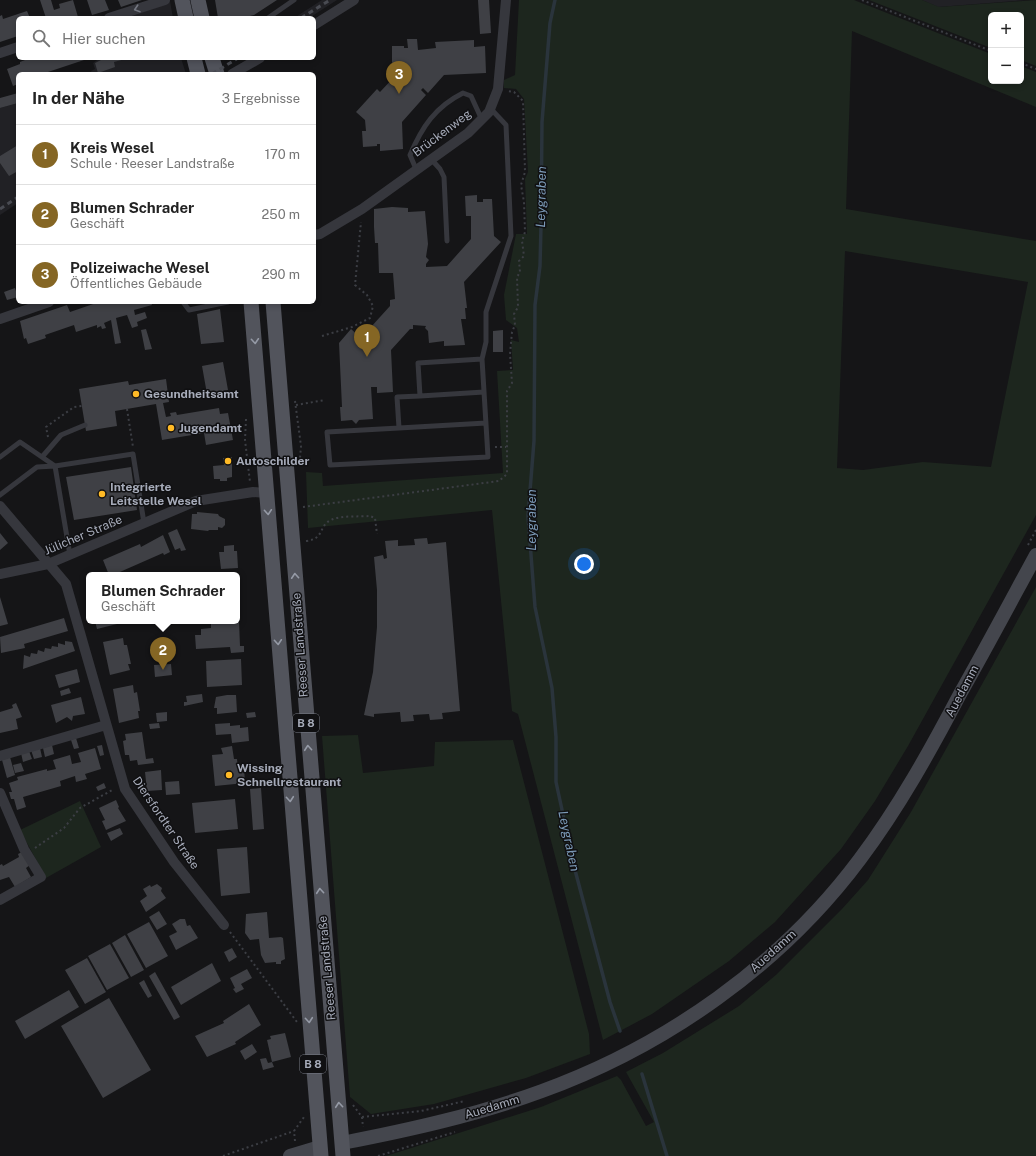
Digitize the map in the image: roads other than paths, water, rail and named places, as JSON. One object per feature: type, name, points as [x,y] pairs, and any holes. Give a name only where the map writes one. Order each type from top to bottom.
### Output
[{"type":"main road","points":[[182,0],[186,16]]},
{"type":"main road","points":[[198,0],[202,16]]},
{"type":"main road","points":[[194,60],[198,72]]},
{"type":"main road","points":[[213,60],[216,72]]},
{"type":"main road","name":"Reeser Landstraße","points":[[251,304],[320,1151]]},
{"type":"main road","name":"Reeser Landstraße","points":[[273,304],[342,1150]]},
{"type":"main road","points":[[320,1151],[342,1150]]},
{"type":"street","points":[[115,16],[165,0]]},
{"type":"street","points":[[316,24],[354,0]]},
{"type":"street","name":"Brückenweg","points":[[316,235],[320,234],[362,209],[431,158],[468,133],[491,109],[498,89],[506,0]]},
{"type":"street","points":[[0,53],[16,48]]},
{"type":"street","points":[[236,72],[256,60]]},
{"type":"street","points":[[0,319],[43,304]]},
{"type":"street","name":"Jülicher Straße","points":[[0,574],[48,564],[196,501],[253,492],[266,493]]},
{"type":"street","name":"Diersfordter Straße","points":[[0,506],[66,584],[124,784],[174,862],[224,925]]},
{"type":"street","name":"Auedamm","points":[[342,1150],[541,1092],[608,1064],[681,1024],[730,988],[774,952],[819,908],[860,859],[898,805],[930,751],[1030,553]]},
{"type":"street","points":[[0,756],[106,725]]},
{"type":"street","points":[[0,793],[26,853],[41,877],[0,900]]},
{"type":"street","points":[[290,1156],[320,1151]]},
{"type":"lane","points":[[271,16],[294,0]]},
{"type":"lane","points":[[416,169],[410,155],[417,139],[429,120],[447,101],[463,93],[471,96],[482,120]]},
{"type":"lane","points":[[486,423],[327,432],[330,465],[488,456],[486,423],[484,392],[482,359],[486,342],[486,312],[511,233],[506,125],[491,109]]},
{"type":"lane","points":[[431,158],[440,169],[444,177],[447,241]]},
{"type":"lane","points":[[184,304],[189,310],[218,304]]},
{"type":"lane","points":[[420,396],[418,364],[482,359]]},
{"type":"lane","points":[[399,428],[398,397],[484,392]]},
{"type":"lane","points":[[42,457],[61,435],[85,425]]},
{"type":"lane","points":[[0,457],[20,442],[55,466],[70,555]]},
{"type":"lane","points":[[0,495],[37,466],[55,466],[133,454],[144,523]]},
{"type":"waterway","name":"Leygraben","points":[[555,0],[550,23],[542,122],[540,266],[535,305],[534,441],[528,516],[535,607],[552,688],[556,737],[556,782],[575,870],[610,1002],[620,1031]]},
{"type":"waterway","name":"Leygraben","points":[[642,1074],[667,1156]]},
{"type":"railway","points":[[304,16],[330,0]]},
{"type":"railway","points":[[215,72],[235,60]]},
{"type":"railway","points":[[0,209],[16,198]]},
{"type":"place","name":"Polizeiwache Wesel","points":[[399,94]]},
{"type":"place","name":"Kreis Wesel","points":[[367,357]]},
{"type":"place","name":"Gesundheitsamt","points":[[136,394]]},
{"type":"place","name":"Jugendamt","points":[[171,428]]},
{"type":"place","name":"Autoschilder","points":[[228,461]]},
{"type":"place","name":"Integrierte Leitstelle Wesel","points":[[102,494]]},
{"type":"place","name":"Blumen Schrader","points":[[163,670]]},
{"type":"place","name":"Wissing Schnellrestaurant","points":[[229,775]]}]
